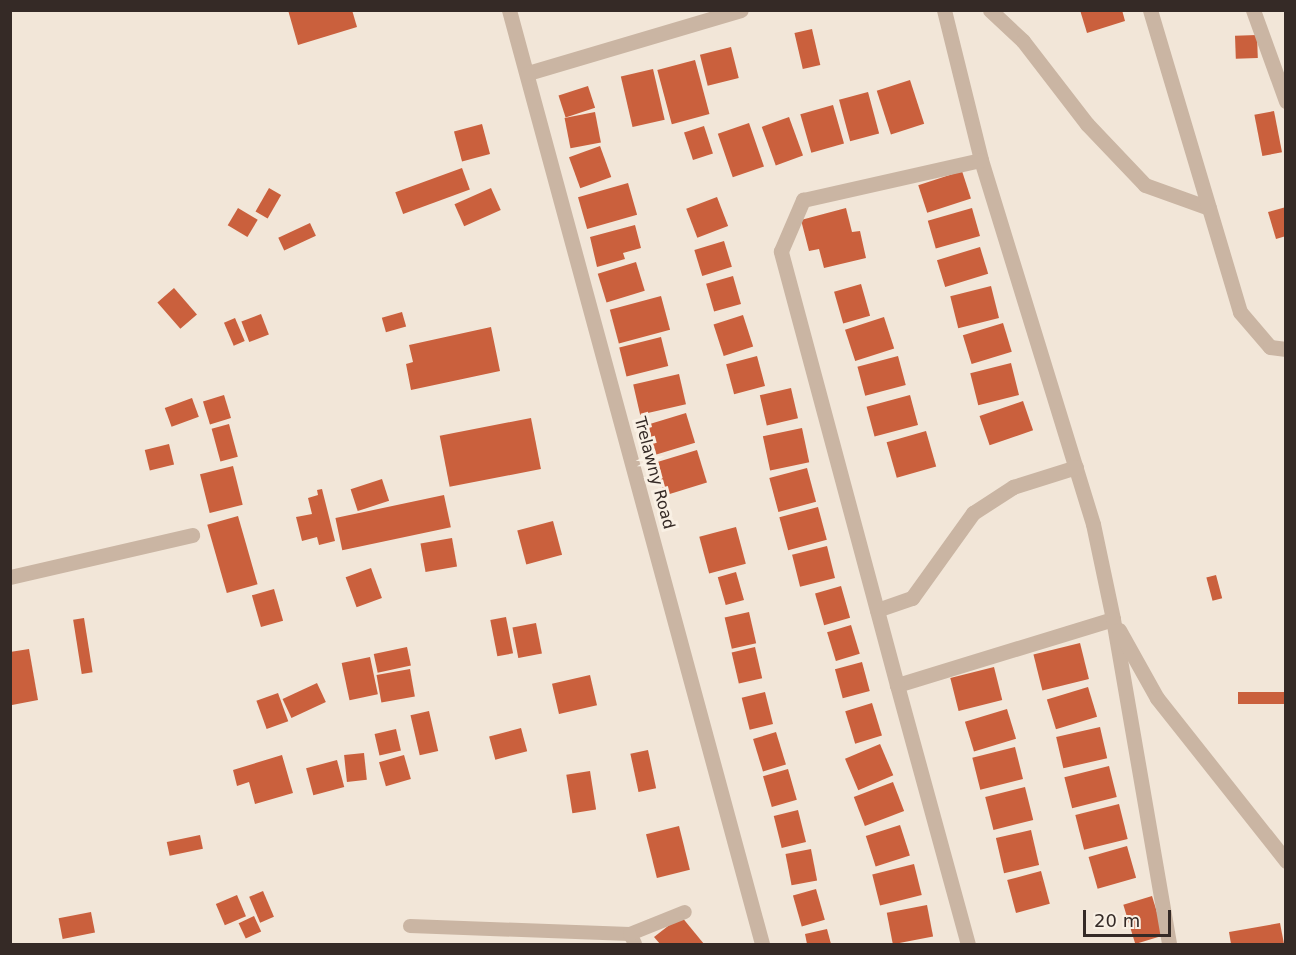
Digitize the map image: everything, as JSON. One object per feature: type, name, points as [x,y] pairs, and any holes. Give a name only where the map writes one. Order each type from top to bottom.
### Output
[{"type":"street","name":"Trelawny Road","points":[[509,10],[528,73],[762,945]]},
{"type":"street","points":[[528,73],[741,10]]},
{"type":"street","points":[[944,10],[981,160],[1093,524],[1113,619],[1169,945]]},
{"type":"street","points":[[990,10],[1023,41],[1087,124],[1145,185],[1209,208]]},
{"type":"street","points":[[1150,10],[1240,312],[1270,347],[1286,349]]},
{"type":"street","points":[[1253,10],[1286,100]]},
{"type":"street","points":[[968,945],[781,251],[803,200],[981,160]]},
{"type":"street","points":[[877,610],[912,598],[973,513],[1013,487],[1076,467]]},
{"type":"street","points":[[10,577],[192,535]]},
{"type":"street","points":[[897,685],[1113,619]]},
{"type":"street","points":[[1113,619],[1157,698],[1286,861]]},
{"type":"lane","points":[[410,926],[632,939],[685,912]]},
{"type":"building","points":[[288,10],[352,10],[357,27],[298,45]]},
{"type":"building","points":[[1080,10],[1122,10],[1125,21],[1087,33]]},
{"type":"building","points":[[812,29],[820,65],[803,69],[794,33]]},
{"type":"building","points":[[1257,35],[1258,58],[1236,59],[1235,36]]},
{"type":"building","points":[[731,47],[739,78],[708,86],[700,55]]},
{"type":"building","points":[[695,60],[709,114],[672,124],[657,70]]},
{"type":"building","points":[[653,69],[665,120],[633,127],[621,76]]},
{"type":"building","points":[[910,80],[924,124],[891,135],[877,91]]},
{"type":"building","points":[[588,86],[595,108],[566,117],[559,96]]},
{"type":"building","points":[[868,92],[879,134],[850,141],[839,100]]},
{"type":"building","points":[[833,105],[844,143],[811,153],[800,114]]},
{"type":"building","points":[[1274,111],[1282,152],[1262,156],[1254,115]]},
{"type":"building","points":[[595,112],[601,142],[570,148],[565,118]]},
{"type":"building","points":[[789,117],[803,156],[776,165],[762,127]]},
{"type":"building","points":[[749,123],[764,166],[733,177],[718,134]]},
{"type":"building","points":[[482,124],[490,154],[462,161],[454,132]]},
{"type":"building","points":[[704,126],[713,154],[693,160],[684,132]]},
{"type":"building","points":[[600,146],[611,177],[580,188],[569,157]]},
{"type":"building","points":[[462,168],[470,190],[403,214],[395,192]]},
{"type":"building","points":[[962,171],[971,199],[927,213],[918,185]]},
{"type":"building","points":[[628,183],[637,215],[587,229],[578,197]]},
{"type":"building","points":[[269,188],[281,195],[268,218],[256,211]]},
{"type":"building","points":[[491,188],[501,210],[464,226],[454,204]]},
{"type":"building","points":[[717,197],[728,226],[697,238],[686,209]]},
{"type":"building","points":[[1286,207],[1286,236],[1276,239],[1268,212]]},
{"type":"building","points":[[238,208],[258,220],[247,237],[228,225]]},
{"type":"building","points":[[846,208],[852,232],[860,231],[866,258],[824,268],[819,249],[809,251],[801,220]]},
{"type":"building","points":[[972,208],[980,236],[936,249],[928,221]]},
{"type":"building","points":[[310,223],[316,236],[284,250],[278,238]]},
{"type":"building","points":[[635,225],[641,248],[623,253],[625,259],[597,267],[590,237]]},
{"type":"building","points":[[724,241],[732,267],[702,276],[694,250]]},
{"type":"building","points":[[980,247],[988,274],[945,287],[937,260]]},
{"type":"building","points":[[636,262],[645,291],[607,302],[598,274]]},
{"type":"building","points":[[733,276],[741,304],[714,312],[706,284]]},
{"type":"building","points":[[861,284],[870,316],[843,323],[834,292]]},
{"type":"building","points":[[991,286],[999,318],[958,328],[950,296]]},
{"type":"building","points":[[174,288],[197,314],[180,329],[157,302]]},
{"type":"building","points":[[661,296],[670,330],[619,344],[610,310]]},
{"type":"building","points":[[402,312],[406,326],[386,332],[382,318]]},
{"type":"building","points":[[261,314],[269,335],[249,342],[241,322]]},
{"type":"building","points":[[743,315],[753,346],[724,356],[714,325]]},
{"type":"building","points":[[884,317],[894,348],[855,361],[845,330]]},
{"type":"building","points":[[235,318],[245,341],[234,346],[224,323]]},
{"type":"building","points":[[1003,323],[1012,352],[972,364],[963,335]]},
{"type":"building","points":[[491,327],[500,371],[411,390],[406,364],[413,362],[409,345]]},
{"type":"building","points":[[661,337],[668,366],[627,377],[619,347]]},
{"type":"building","points":[[757,356],[765,386],[734,394],[726,364]]},
{"type":"building","points":[[898,356],[906,385],[865,396],[857,367]]},
{"type":"building","points":[[1011,363],[1019,395],[978,405],[970,373]]},
{"type":"building","points":[[679,374],[686,404],[640,415],[633,385]]},
{"type":"building","points":[[791,388],[798,418],[767,425],[760,395]]},
{"type":"building","points":[[224,395],[231,418],[210,424],[203,401]]},
{"type":"building","points":[[910,395],[918,425],[875,437],[867,407]]},
{"type":"building","points":[[192,398],[199,417],[172,427],[165,408]]},
{"type":"building","points":[[1023,401],[1033,430],[990,445],[980,416]]},
{"type":"building","points":[[686,413],[695,443],[648,457],[639,427]]},
{"type":"building","points":[[531,418],[541,469],[450,487],[440,436]]},
{"type":"building","points":[[229,424],[238,457],[220,462],[212,429]]},
{"type":"building","points":[[802,428],[809,462],[770,471],[763,436]]},
{"type":"building","points":[[926,431],[936,467],[897,478],[887,442]]},
{"type":"building","points":[[169,444],[174,464],[150,470],[145,450]]},
{"type":"building","points":[[697,450],[707,483],[665,495],[655,463]]},
{"type":"building","points":[[233,466],[243,505],[210,513],[200,474]]},
{"type":"building","points":[[807,468],[816,502],[778,512],[769,478]]},
{"type":"building","points":[[382,479],[389,501],[358,511],[351,489]]},
{"type":"building","points":[[322,489],[335,541],[319,545],[317,537],[302,541],[296,517],[312,514],[308,498],[318,495],[317,490]]},
{"type":"building","points":[[444,495],[451,527],[342,550],[335,518]]},
{"type":"building","points":[[818,507],[827,540],[788,550],[779,517]]},
{"type":"building","points":[[238,516],[258,584],[227,593],[207,525]]},
{"type":"building","points":[[553,521],[562,555],[526,564],[517,531]]},
{"type":"building","points":[[736,527],[746,564],[709,574],[699,537]]},
{"type":"building","points":[[452,538],[457,567],[426,572],[420,544]]},
{"type":"building","points":[[827,546],[835,578],[800,587],[792,555]]},
{"type":"building","points":[[371,568],[382,598],[357,607],[346,577]]},
{"type":"building","points":[[736,572],[744,600],[726,605],[718,577]]},
{"type":"building","points":[[1216,575],[1222,598],[1213,601],[1206,578]]},
{"type":"building","points":[[841,586],[850,618],[824,625],[815,593]]},
{"type":"building","points":[[274,589],[283,621],[261,627],[252,595]]},
{"type":"building","points":[[749,612],[756,643],[732,649],[725,618]]},
{"type":"building","points":[[506,617],[513,653],[497,656],[490,620]]},
{"type":"building","points":[[84,618],[93,672],[82,674],[73,620]]},
{"type":"building","points":[[536,623],[542,653],[518,658],[512,628]]},
{"type":"building","points":[[851,625],[860,654],[836,661],[827,632]]},
{"type":"building","points":[[1080,643],[1089,679],[1042,691],[1033,655]]},
{"type":"building","points":[[407,647],[411,666],[378,673],[374,654]]},
{"type":"building","points":[[755,647],[762,678],[739,684],[732,652]]},
{"type":"building","points":[[29,649],[38,700],[12,705],[10,652]]},
{"type":"building","points":[[370,657],[378,694],[350,700],[342,663]]},
{"type":"building","points":[[862,662],[870,691],[843,698],[835,669]]},
{"type":"building","points":[[994,667],[1002,700],[959,711],[950,678]]},
{"type":"building","points":[[410,669],[415,697],[381,702],[377,675]]},
{"type":"building","points":[[590,675],[597,705],[559,714],[552,684]]},
{"type":"building","points":[[317,683],[326,702],[291,718],[283,699]]},
{"type":"building","points":[[1088,687],[1097,717],[1056,729],[1047,700]]},
{"type":"building","points":[[765,692],[773,724],[750,730],[742,698]]},
{"type":"building","points":[[1238,692],[1286,692],[1286,704],[1238,704]]},
{"type":"building","points":[[278,693],[288,721],[267,729],[256,701]]},
{"type":"building","points":[[872,703],[882,736],[855,744],[845,711]]},
{"type":"building","points":[[1007,709],[1016,739],[974,752],[965,722]]},
{"type":"building","points":[[429,711],[438,751],[420,755],[410,715]]},
{"type":"building","points":[[1100,727],[1107,758],[1063,768],[1056,737]]},
{"type":"building","points":[[521,728],[527,751],[495,760],[489,737]]},
{"type":"building","points":[[396,729],[401,750],[380,755],[375,734]]},
{"type":"building","points":[[776,732],[786,765],[763,772],[753,739]]},
{"type":"building","points":[[880,744],[893,775],[858,790],[845,759]]},
{"type":"building","points":[[1015,747],[1023,779],[980,790],[972,758]]},
{"type":"building","points":[[648,750],[656,788],[639,792],[630,754]]},
{"type":"building","points":[[364,753],[367,780],[347,782],[344,755]]},
{"type":"building","points":[[282,755],[293,793],[255,804],[249,782],[237,786],[233,770]]},
{"type":"building","points":[[404,755],[411,779],[386,786],[379,762]]},
{"type":"building","points":[[337,760],[344,787],[313,795],[306,768]]},
{"type":"building","points":[[1109,766],[1117,797],[1072,808],[1064,777]]},
{"type":"building","points":[[788,769],[797,800],[772,807],[763,776]]},
{"type":"building","points":[[590,771],[596,810],[572,813],[566,775]]},
{"type":"building","points":[[893,782],[904,811],[865,826],[854,797]]},
{"type":"building","points":[[1025,787],[1033,820],[993,830],[985,797]]},
{"type":"building","points":[[1119,804],[1128,839],[1084,850],[1075,815]]},
{"type":"building","points":[[798,810],[806,842],[782,848],[774,816]]},
{"type":"building","points":[[900,825],[910,855],[876,867],[866,836]]},
{"type":"building","points":[[679,826],[690,870],[657,878],[646,834]]},
{"type":"building","points":[[1031,830],[1039,865],[1004,873],[996,838]]},
{"type":"building","points":[[200,835],[203,849],[170,856],[167,842]]},
{"type":"building","points":[[1127,846],[1136,878],[1098,889],[1089,857]]},
{"type":"building","points":[[811,849],[817,880],[792,885],[785,854]]},
{"type":"building","points":[[914,864],[922,895],[880,905],[872,874]]},
{"type":"building","points":[[1041,871],[1050,904],[1016,913],[1007,880]]},
{"type":"building","points":[[816,889],[825,920],[802,926],[793,896]]},
{"type":"building","points":[[263,891],[274,917],[260,923],[249,897]]},
{"type":"building","points":[[237,895],[246,916],[225,925],[216,904]]},
{"type":"building","points":[[1152,896],[1164,935],[1135,944],[1123,905]]},
{"type":"building","points":[[927,905],[933,936],[893,944],[887,913]]},
{"type":"building","points":[[91,912],[95,933],[63,939],[59,918]]},
{"type":"building","points":[[254,916],[261,931],[246,939],[239,923]]},
{"type":"building","points":[[681,916],[704,944],[660,944],[654,937]]},
{"type":"building","points":[[1280,923],[1284,944],[1231,944],[1229,932]]},
{"type":"building","points":[[827,929],[831,944],[807,944],[805,934]]}]
